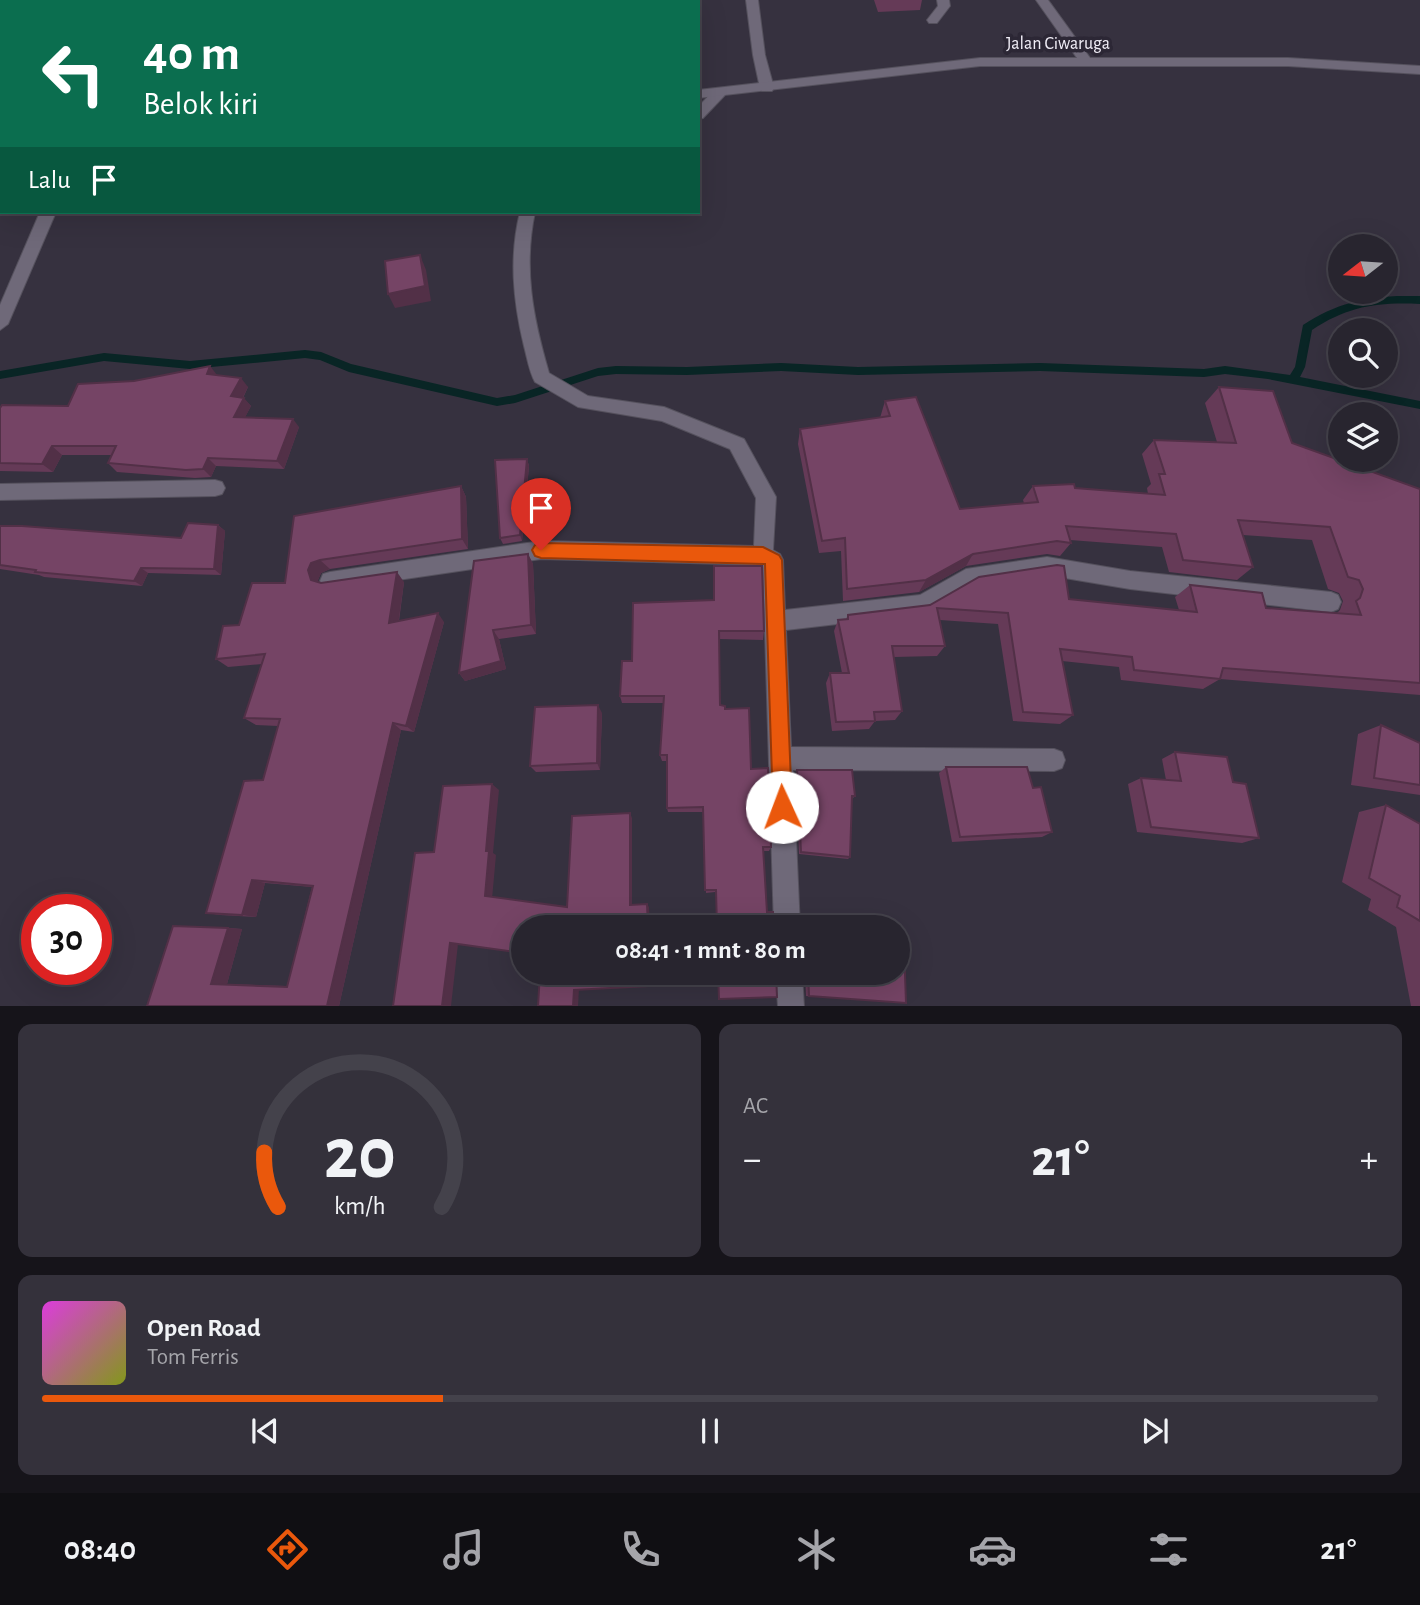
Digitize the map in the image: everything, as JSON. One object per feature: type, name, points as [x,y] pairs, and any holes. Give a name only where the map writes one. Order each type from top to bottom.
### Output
[{"type":"street","points":[[752,0],[759,55],[767,88]]},
{"type":"street","points":[[933,20],[944,6],[943,0]]},
{"type":"street","points":[[1042,0],[1087,62]]},
{"type":"street","name":"Jalan Ciwaruga","points":[[700,94],[980,62],[1288,62],[1420,70]]},
{"type":"street","points":[[700,113],[720,92]]},
{"type":"street","points":[[0,324],[47,214]]},
{"type":"street","points":[[526,214],[519,241],[521,302],[541,377],[584,402],[664,414],[737,444],[765,498],[763,555]]},
{"type":"street","points":[[0,492],[215,488]]},
{"type":"street","points":[[330,581],[541,550],[763,555],[773,560],[787,915]]},
{"type":"street","points":[[776,621],[923,604],[966,578],[1047,566],[1130,580],[1331,602]]},
{"type":"street","points":[[780,758],[1054,760]]},
{"type":"street","points":[[790,985],[791,1006]]},
{"type":"building","points":[[420,255],[425,286],[388,294],[385,261]]},
{"type":"building","points":[[210,366],[207,374],[241,378],[231,396],[244,398],[234,417],[293,419],[277,461],[208,458],[203,469],[186,470],[108,463],[116,446],[52,446],[42,464],[0,463],[2,405],[68,406],[78,384],[134,381]]},
{"type":"building","points":[[1219,387],[1273,391],[1292,443],[1328,456],[1328,472],[1373,472],[1420,489],[1420,683],[1223,668],[1220,679],[1134,670],[1132,657],[1060,649],[1073,715],[1023,712],[1008,613],[937,608],[945,646],[892,646],[902,711],[874,712],[875,721],[836,722],[830,673],[849,673],[838,620],[848,619],[848,615],[930,605],[979,577],[1064,566],[1069,599],[1197,612],[1190,585],[1262,593],[1266,608],[1361,615],[1356,601],[1363,589],[1359,580],[1348,577],[1330,527],[1238,520],[1253,567],[1183,560],[1176,534],[1066,526],[1071,543],[1057,541],[973,554],[926,580],[847,589],[845,538],[822,541],[800,429],[890,416],[885,401],[916,397],[960,509],[1038,502],[1033,486],[1074,484],[1075,488],[1165,495],[1159,474],[1165,474],[1154,440],[1236,443]]},
{"type":"building","points":[[527,459],[520,535],[500,538],[495,460]]},
{"type":"building","points":[[461,486],[462,539],[320,560],[311,563],[308,570],[311,580],[321,583],[397,572],[389,623],[438,613],[406,726],[393,723],[327,1006],[147,1006],[173,926],[228,928],[211,984],[287,987],[313,886],[252,880],[242,915],[206,913],[244,781],[263,780],[280,719],[244,718],[265,654],[216,659],[223,626],[239,625],[252,583],[285,583],[294,516]]},
{"type":"building","points":[[188,523],[218,525],[214,569],[141,568],[134,581],[35,572],[36,570],[0,565],[0,526],[181,538]]},
{"type":"building","points":[[528,554],[531,625],[493,630],[501,661],[459,673],[474,561]]},
{"type":"building","points":[[714,566],[762,566],[764,631],[719,631],[720,705],[725,706],[725,709],[749,708],[751,769],[768,768],[771,847],[763,847],[767,912],[773,912],[773,915],[717,915],[716,890],[705,890],[703,807],[667,808],[667,755],[660,755],[664,696],[620,696],[622,661],[632,661],[633,603],[714,600]]},
{"type":"building","points":[[598,705],[597,763],[530,766],[535,707]]},
{"type":"building","points":[[1381,725],[1420,743],[1420,785],[1374,778]]},
{"type":"building","points":[[1175,752],[1227,757],[1233,782],[1246,784],[1259,838],[1151,827],[1141,778],[1181,781]]},
{"type":"building","points":[[946,767],[1027,767],[1033,788],[1041,787],[1052,832],[960,837]]},
{"type":"building","points":[[797,770],[852,770],[855,796],[852,796],[850,857],[801,852]]},
{"type":"building","points":[[492,784],[485,896],[567,907],[572,816],[630,813],[630,905],[647,904],[647,915],[511,915],[511,951],[450,943],[442,1006],[393,1006],[415,853],[434,852],[443,786]]},
{"type":"building","points":[[1386,805],[1420,824],[1420,921],[1397,907],[1400,896],[1369,878]]},
{"type":"building","points":[[539,985],[648,985],[574,990],[573,1006],[538,1006]]},
{"type":"building","points":[[718,985],[776,985],[777,997],[719,999]]},
{"type":"building","points":[[809,985],[905,985],[906,1003],[809,996]]},
{"type":"waterway","points":[[1293,380],[1300,367],[1307,328],[1321,319],[1361,303],[1420,300]]},
{"type":"waterway","points":[[0,375],[104,357],[190,365],[305,354],[321,356],[349,368],[497,402],[515,399],[598,372],[616,370],[687,371],[781,367],[858,371],[1040,367],[1204,373],[1225,370],[1293,380]]},
{"type":"waterway","points":[[1293,380],[1420,405]]},
{"type":"route","points":[[541,550],[763,555],[773,560],[782,807]]}]
